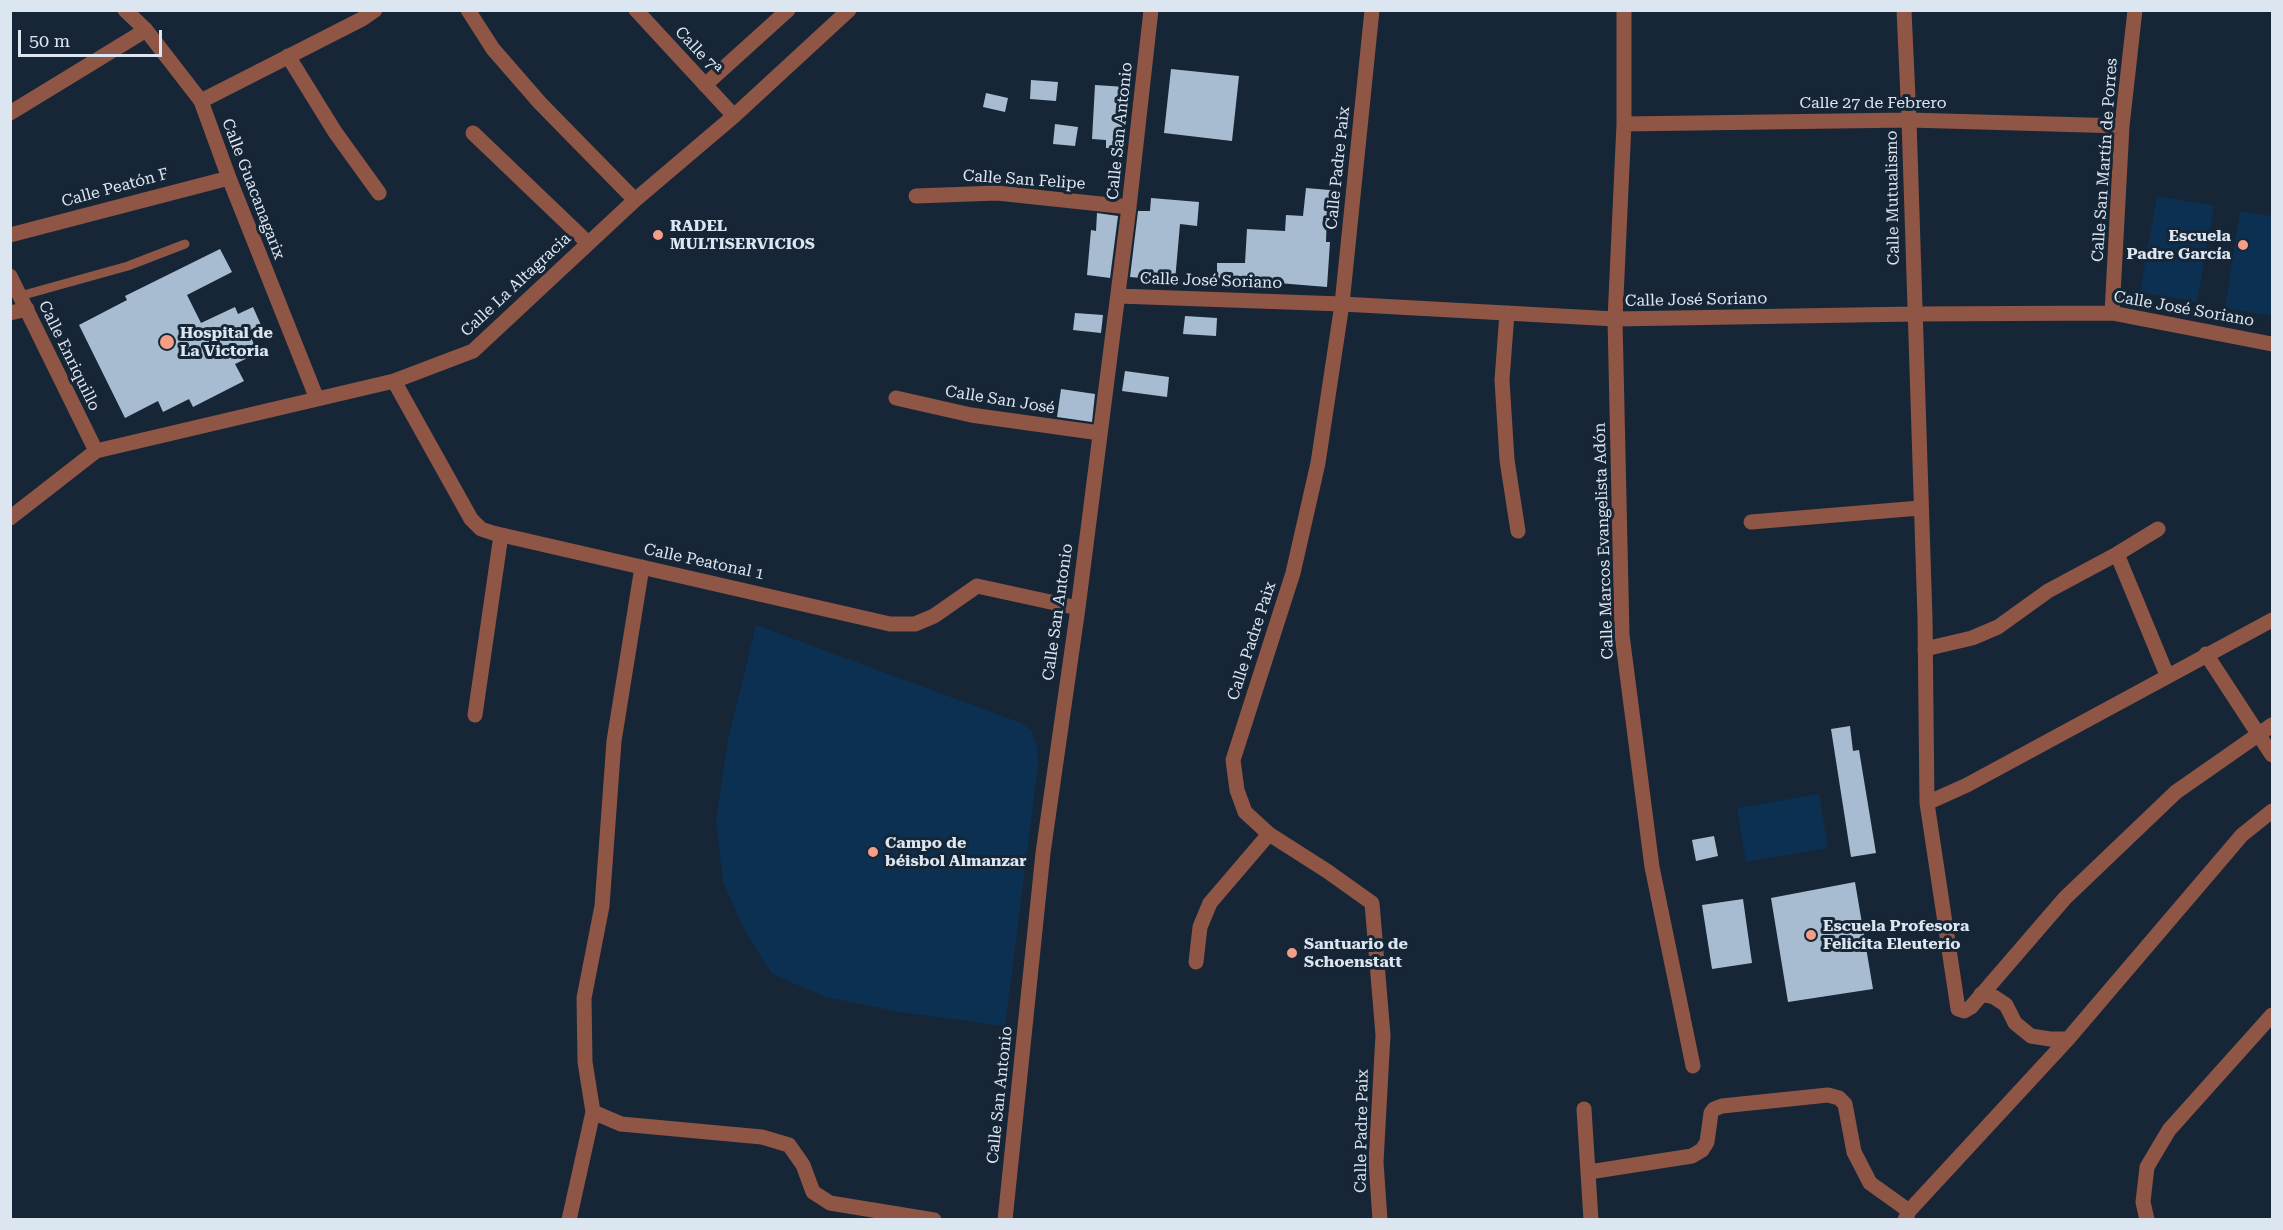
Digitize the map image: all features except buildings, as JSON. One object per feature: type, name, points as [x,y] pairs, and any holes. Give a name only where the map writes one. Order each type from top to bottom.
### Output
[{"type":"street","name":"Calle Guacanagarix","points":[[125,10],[146,30],[201,101],[229,178],[317,399]]},
{"type":"street","points":[[201,101],[375,10]]},
{"type":"street","points":[[468,10],[493,49],[540,103],[635,200]]},
{"type":"street","name":"Calle 7ª","points":[[636,10],[734,116]]},
{"type":"street","points":[[705,85],[788,10]]},
{"type":"street","name":"Calle San Antonio","points":[[1005,1220],[1043,853],[1078,608],[1118,296],[1151,10]]},
{"type":"street","name":"Calle Padre Paix","points":[[1372,10],[1342,304],[1318,463],[1293,573],[1233,760],[1237,790],[1245,812],[1269,834],[1328,871],[1372,903],[1383,1035],[1376,1162],[1380,1220]]},
{"type":"street","name":"Calle Marcos Evangelista Adón","points":[[1624,10],[1624,124],[1615,319],[1622,634],[1652,867],[1693,1066]]},
{"type":"street","name":"Calle Mutualismo","points":[[1904,10],[1925,650],[1927,803],[1958,1010],[1966,1011],[1981,994]]},
{"type":"street","name":"Calle San Martín de Porres","points":[[2112,313],[2122,126],[2135,10]]},
{"type":"street","name":"Calle La Altagracia","points":[[96,451],[394,381],[473,351],[635,200],[734,116],[844,12]]},
{"type":"street","points":[[10,113],[146,30]]},
{"type":"street","points":[[288,56],[335,132],[380,193]]},
{"type":"street","name":"Calle 27 de Febrero","points":[[1624,124],[1909,120],[2122,126]]},
{"type":"street","points":[[473,133],[588,243]]},
{"type":"street","name":"Calle Peatón F","points":[[10,235],[229,178]]},
{"type":"street","name":"Calle San Felipe","points":[[916,196],[997,194],[1129,207]]},
{"type":"street","name":"Calle Enriquillo","points":[[10,276],[96,451]]},
{"type":"street","name":"Calle José Soriano","points":[[1118,296],[1342,304],[1615,319],[2112,313],[2272,344]]},
{"type":"street","points":[[10,313],[23,302]]},
{"type":"street","points":[[1507,313],[1502,380],[1507,460],[1518,531]]},
{"type":"street","name":"Calle Peatonal 1","points":[[394,381],[471,519],[481,529],[890,624],[915,624],[934,616],[977,586],[1078,608]]},
{"type":"street","name":"Calle San José","points":[[896,398],[971,415],[1100,433]]},
{"type":"street","points":[[10,519],[96,451]]},
{"type":"street","points":[[1751,522],[1920,508]]},
{"type":"street","points":[[1925,650],[1972,638],[1998,627],[2048,591],[2158,529]]},
{"type":"street","points":[[475,715],[501,535]]},
{"type":"street","points":[[2117,554],[2167,675]]},
{"type":"street","points":[[569,1220],[593,1112],[585,1062],[584,998],[602,906],[614,741],[642,567]]},
{"type":"street","points":[[1927,803],[1967,784],[2272,620]]},
{"type":"street","points":[[2206,654],[2272,754]]},
{"type":"street","points":[[2068,1039],[2031,1036],[2015,1023],[2006,1005],[1994,997],[1981,994],[2065,898],[2176,792],[2272,724]]},
{"type":"street","points":[[1589,1172],[1692,1156],[1702,1150],[1707,1142],[1711,1113],[1722,1106],[1828,1095],[1839,1098],[1845,1104],[1854,1152],[1870,1183],[1907,1215],[2068,1039],[2242,835],[2272,811]]},
{"type":"street","points":[[1196,963],[1200,927],[1210,903],[1269,834]]},
{"type":"street","points":[[2147,1220],[2143,1202],[2147,1167],[2169,1130],[2272,1015]]},
{"type":"street","points":[[1584,1109],[1591,1220]]},
{"type":"street","points":[[593,1112],[621,1124],[762,1137],[789,1145],[803,1165],[813,1192],[830,1203],[934,1220]]},
{"type":"lane","points":[[23,302],[185,244]]},
{"type":"shaded area","points":[[2157,196],[2214,206],[2197,302],[2140,292]]},
{"type":"shaded area","points":[[2240,211],[2272,216],[2272,316],[2225,308]]},
{"type":"shaded area","name":"Campo de béisbol Almanzar","points":[[756,625],[1021,723],[1032,731],[1037,748],[1038,765],[1005,1026],[900,1012],[826,997],[772,974],[745,931],[723,882],[716,821],[728,740]]},
{"type":"shaded area","points":[[1819,794],[1828,848],[1746,862],[1737,808]]},
{"type":"place","name":"RADEL MULTISERVICIOS","points":[[658,235]]},
{"type":"place","name":"Escuela Padre García","points":[[2243,245]]},
{"type":"place","name":"Hospital de La Victoria","points":[[167,342]]},
{"type":"place","name":"Campo de béisbol Almanzar","points":[[873,852]]},
{"type":"place","name":"Escuela Profesora Felicita Eleuterio","points":[[1811,935]]},
{"type":"place","name":"Santuario de Schoenstatt","points":[[1292,953]]}]
